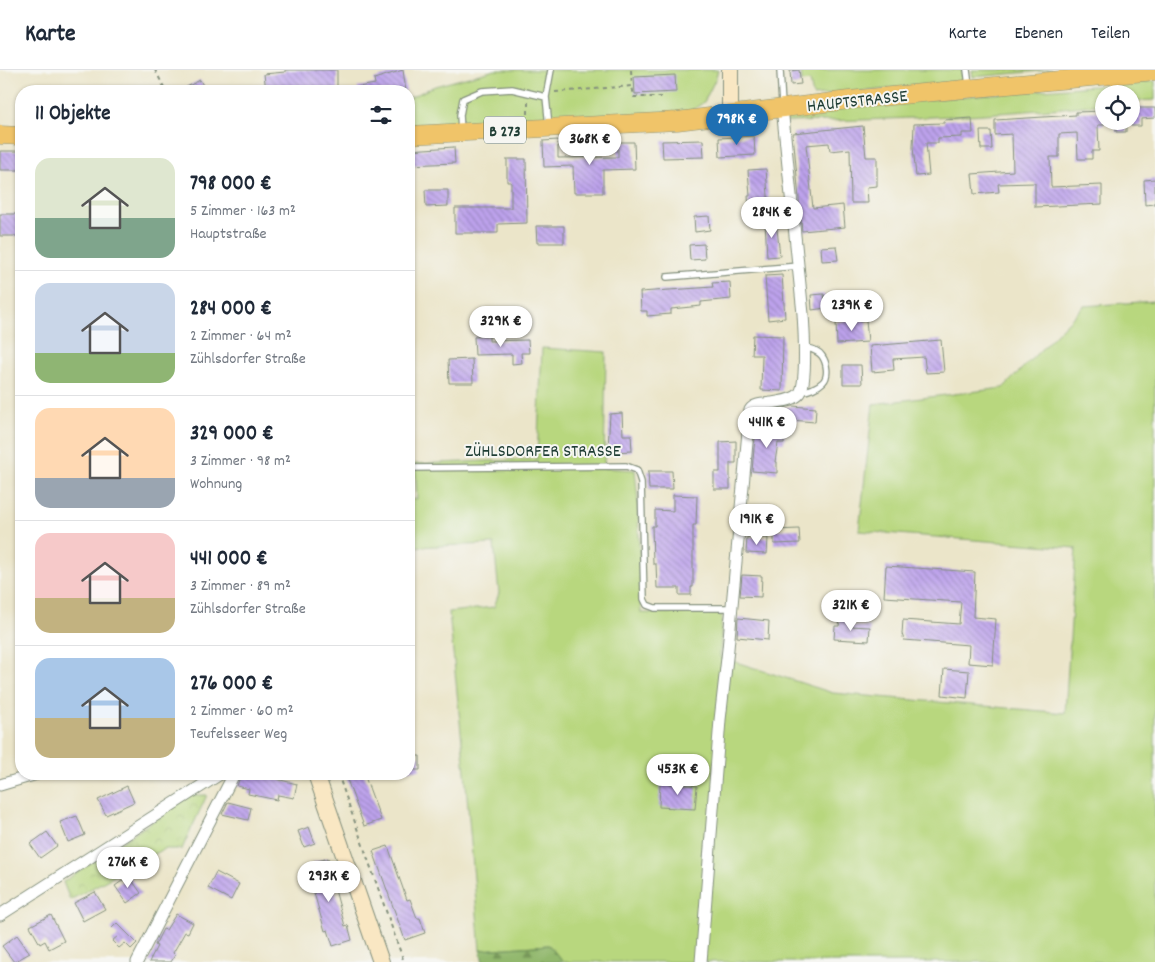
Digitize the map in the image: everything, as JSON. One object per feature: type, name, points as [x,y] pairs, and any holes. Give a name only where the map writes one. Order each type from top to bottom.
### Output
[{"type":"main road","points":[[730,70],[730,114]]},
{"type":"main road","name":"HAUPTSTRASSE","points":[[415,135],[677,121],[1101,73],[1155,71]]},
{"type":"main road","points":[[0,135],[15,136]]},
{"type":"main road","points":[[318,780],[381,962]]},
{"type":"street","points":[[701,962],[720,720],[728,658],[750,410],[756,405],[791,399],[800,393],[802,386],[804,347],[799,266],[782,108]]},
{"type":"street","points":[[0,785],[17,780]]},
{"type":"street","points":[[0,915],[211,780]]},
{"type":"street","points":[[137,962],[231,780]]},
{"type":"lane","points":[[549,128],[545,95],[550,70]]},
{"type":"lane","points":[[780,70],[782,108]]},
{"type":"lane","points":[[967,70],[969,89]]},
{"type":"lane","points":[[461,132],[460,115],[463,99],[482,91],[512,90],[545,95]]},
{"type":"lane","points":[[667,277],[799,266]]},
{"type":"lane","points":[[800,393],[815,388],[827,376],[822,356],[814,350],[804,347]]},
{"type":"lane","name":"ZÜHLSDORFER STRASSE","points":[[415,468],[626,466],[637,470],[641,482],[644,599],[647,605],[655,608],[731,608]]},
{"type":"path","points":[[155,70],[163,85]]},
{"type":"path","points":[[631,70],[632,95],[634,97],[661,98]]},
{"type":"path","points":[[545,95],[632,86]]},
{"type":"path","points":[[527,92],[528,129]]},
{"type":"path","points":[[340,780],[404,962]]},
{"type":"green space","points":[[495,70],[718,70],[704,102],[690,112],[415,128],[415,95],[435,86]]},
{"type":"green space","points":[[801,70],[962,70],[963,82],[813,96],[810,81],[802,82]]},
{"type":"green space","points":[[972,70],[1052,70],[973,77]]},
{"type":"green space","points":[[1155,81],[1155,100],[1140,101],[1140,85],[1105,85]]},
{"type":"green space","points":[[1095,86],[1095,105],[944,116],[785,122],[787,116],[807,109]]},
{"type":"green space","points":[[1155,301],[1155,962],[563,962],[548,945],[480,950],[449,612],[494,607],[499,593],[494,544],[415,547],[415,499],[417,499],[415,464],[537,459],[542,348],[606,352],[604,468],[635,470],[638,502],[641,613],[722,613],[720,657],[833,693],[1065,713],[1076,548],[859,531],[873,404],[1003,388],[1084,306]]},
{"type":"green space","points":[[191,795],[207,795],[182,849],[164,849],[70,900],[63,882]]},
{"type":"green space","points":[[549,945],[563,962],[483,962],[480,950]]},
{"type":"building","points":[[285,70],[337,70],[337,85],[265,85],[264,74],[285,72]]},
{"type":"building","points":[[403,70],[405,85],[369,85],[375,84],[374,79]]},
{"type":"building","points":[[799,70],[801,84],[791,85],[790,71]]},
{"type":"building","points":[[675,75],[676,92],[635,94],[634,77]]},
{"type":"building","points":[[200,80],[203,85],[190,85]]},
{"type":"building","points":[[1140,108],[1155,108],[1155,118],[1141,119],[1141,126]]},
{"type":"building","points":[[1095,111],[1095,130],[1098,130],[1099,151],[1092,151],[1092,159],[1078,159],[1077,133],[1059,134],[1059,157],[1050,157],[1051,187],[1102,185],[1102,204],[1035,207],[1035,183],[998,184],[999,192],[974,194],[972,174],[1013,171],[1012,134],[995,135],[995,120],[1076,115],[1076,112]]},
{"type":"building","points":[[972,118],[973,133],[962,133],[962,137],[938,138],[938,143],[926,143],[929,175],[916,176],[913,147],[914,124],[944,123],[944,120]]},
{"type":"building","points":[[863,126],[866,157],[877,157],[877,186],[867,187],[868,203],[851,203],[850,149],[830,151],[829,143],[806,145],[813,208],[843,205],[845,227],[802,231],[793,133]]},
{"type":"building","points":[[1116,130],[1126,130],[1126,132],[1116,132]]},
{"type":"building","points":[[980,131],[991,131],[992,149],[981,149]]},
{"type":"building","points":[[754,136],[755,155],[720,157],[719,138]]},
{"type":"building","points":[[558,140],[558,158],[618,157],[618,142],[634,142],[635,169],[603,170],[603,193],[574,193],[573,166],[544,167],[543,141]]},
{"type":"building","points":[[703,140],[704,157],[663,158],[662,141]]},
{"type":"building","points":[[454,147],[455,163],[415,165],[415,150]]},
{"type":"building","points":[[0,151],[15,151],[15,170],[0,170]]},
{"type":"building","points":[[507,159],[526,159],[527,223],[498,224],[498,233],[455,233],[455,208],[511,208],[511,182],[507,182]]},
{"type":"building","points":[[766,169],[769,209],[749,210],[748,170]]},
{"type":"building","points":[[1155,179],[1155,204],[1145,205],[1144,180]]},
{"type":"building","points":[[425,190],[448,190],[448,206],[426,207]]},
{"type":"building","points":[[0,214],[15,214],[15,236],[0,236]]},
{"type":"building","points":[[709,216],[710,230],[695,232],[694,217]]},
{"type":"building","points":[[776,220],[780,256],[767,257],[765,221]]},
{"type":"building","points":[[536,226],[564,226],[564,243],[537,243]]},
{"type":"building","points":[[704,244],[705,259],[690,260],[689,245]]},
{"type":"building","points":[[836,246],[838,260],[822,261],[821,247]]},
{"type":"building","points":[[782,275],[785,318],[768,320],[765,276]]},
{"type":"building","points":[[730,282],[731,299],[701,302],[701,306],[671,309],[671,314],[647,316],[647,311],[641,311],[640,292],[713,287],[712,283]]},
{"type":"building","points":[[824,294],[826,308],[812,310],[811,295]]},
{"type":"building","points":[[866,320],[868,342],[837,344],[836,322]]},
{"type":"building","points":[[753,335],[783,336],[782,391],[761,390],[762,355],[752,355]]},
{"type":"building","points":[[489,336],[489,341],[528,340],[529,353],[521,353],[522,363],[512,364],[512,354],[475,355],[474,337]]},
{"type":"building","points":[[941,340],[944,372],[926,373],[924,357],[893,359],[894,370],[872,372],[870,346]]},
{"type":"building","points":[[472,359],[473,383],[449,383],[448,360]]},
{"type":"building","points":[[843,365],[861,365],[862,384],[843,384]]},
{"type":"building","points":[[793,406],[816,408],[815,422],[779,419],[779,409]]},
{"type":"building","points":[[622,413],[623,435],[631,435],[632,451],[614,452],[614,449],[608,449],[610,414]]},
{"type":"building","points":[[756,427],[785,429],[784,443],[778,443],[775,462],[777,462],[777,473],[752,471]]},
{"type":"building","points":[[736,441],[736,463],[730,463],[730,489],[714,489],[714,472],[720,472],[720,442]]},
{"type":"building","points":[[648,471],[672,471],[673,489],[649,489]]},
{"type":"building","points":[[673,495],[697,496],[696,525],[693,525],[693,587],[691,587],[691,595],[679,595],[679,588],[657,588],[656,564],[653,564],[652,526],[655,526],[655,510],[673,511]]},
{"type":"building","points":[[799,529],[800,543],[774,544],[774,530]]},
{"type":"building","points":[[747,537],[768,538],[767,554],[746,553]]},
{"type":"building","points":[[886,566],[975,572],[973,617],[996,619],[993,665],[968,663],[969,645],[904,640],[902,634],[903,620],[959,624],[961,602],[884,597]]},
{"type":"building","points":[[742,575],[762,576],[761,597],[740,596]]},
{"type":"building","points":[[738,618],[769,621],[768,640],[737,637]]},
{"type":"building","points":[[840,619],[849,619],[849,626],[870,627],[869,641],[834,639],[835,626],[839,626]]},
{"type":"building","points":[[944,669],[969,671],[967,698],[942,695]]},
{"type":"building","points":[[415,756],[420,756],[420,770],[415,770]]},
{"type":"building","points":[[239,780],[281,780],[297,784],[294,798],[278,795],[277,800],[248,794],[249,789],[237,786]]},
{"type":"building","points":[[347,780],[366,780],[381,820],[364,826]]},
{"type":"building","points":[[660,783],[697,786],[695,809],[659,807]]},
{"type":"building","points":[[127,786],[134,802],[106,815],[98,800]]},
{"type":"building","points":[[228,802],[251,808],[248,820],[222,814]]},
{"type":"building","points":[[77,816],[85,835],[68,842],[60,822]]},
{"type":"building","points":[[309,827],[315,843],[304,847],[298,831]]},
{"type":"building","points":[[47,832],[57,846],[40,858],[30,844]]},
{"type":"building","points":[[388,846],[407,900],[410,899],[425,933],[405,940],[373,851]]},
{"type":"building","points":[[328,858],[335,879],[332,879],[345,926],[348,925],[352,940],[333,946],[328,930],[325,931],[312,886],[314,871],[312,863]]},
{"type":"building","points":[[216,872],[239,884],[231,900],[208,888]]},
{"type":"building","points":[[129,876],[141,893],[127,903],[115,886]]},
{"type":"building","points":[[95,892],[105,909],[83,921],[74,903]]},
{"type":"building","points":[[176,914],[193,923],[188,933],[185,932],[173,953],[175,955],[171,962],[149,962],[163,929],[166,930]]},
{"type":"building","points":[[51,915],[64,941],[49,949],[45,941],[40,944],[30,926]]},
{"type":"building","points":[[117,923],[137,943],[131,949],[125,943],[119,948],[112,941],[118,936],[111,929]]},
{"type":"building","points":[[17,935],[30,953],[14,962],[2,946]]}]
